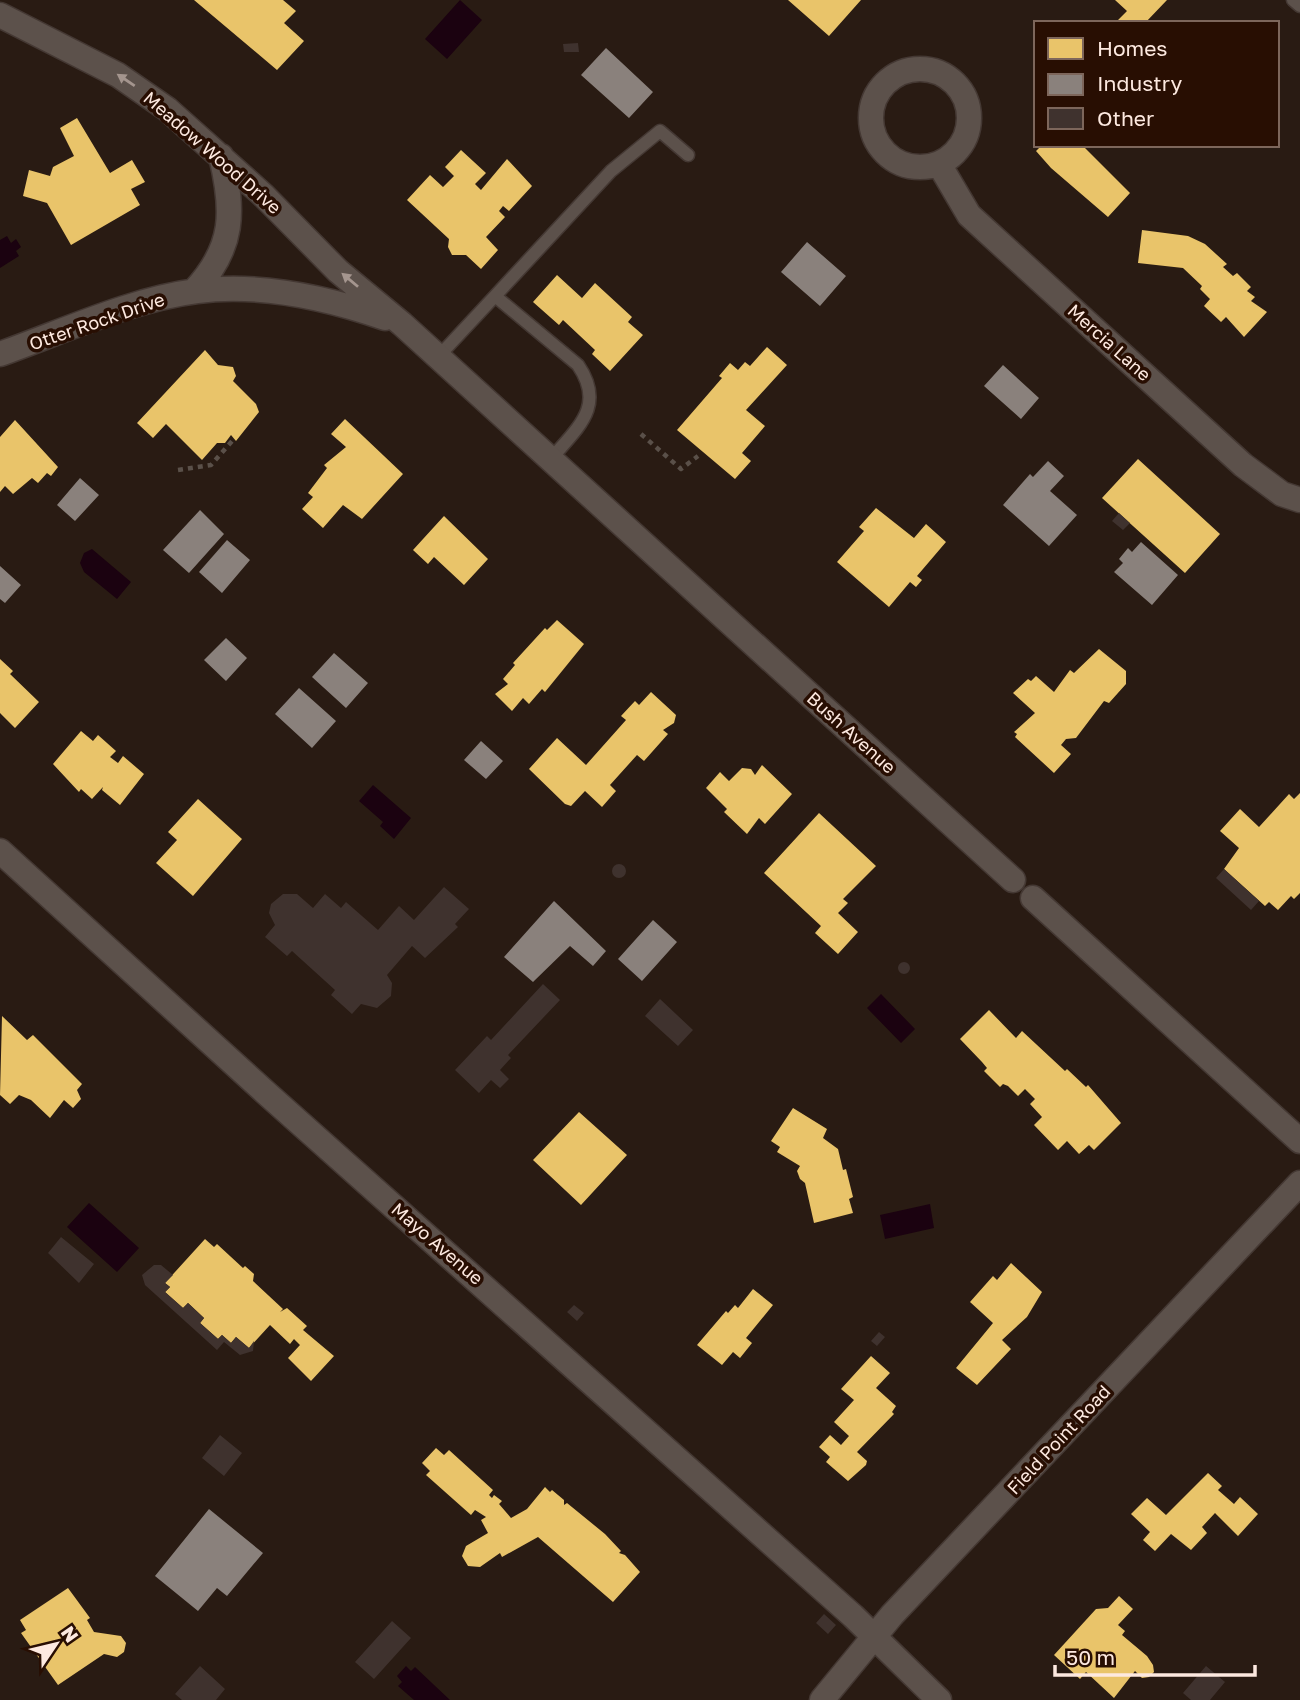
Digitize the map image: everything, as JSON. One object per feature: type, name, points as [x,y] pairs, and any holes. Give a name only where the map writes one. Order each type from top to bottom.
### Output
[{"type":"street","name":"Meadow Wood Drive","points":[[0,15],[118,75],[167,109],[221,156],[338,271],[402,324]]},
{"type":"street","points":[[924,68],[943,74],[956,85],[968,106],[966,135],[956,152],[939,164],[922,168],[897,162],[883,152],[871,127],[873,102],[878,91],[891,77],[908,69],[924,68]]},
{"type":"street","points":[[194,291],[219,261],[225,243],[230,197],[221,156]]},
{"type":"street","name":"Mercia Lane","points":[[939,164],[969,215],[1242,465],[1282,495],[1300,500]]},
{"type":"street","name":"Otter Rock Drive","points":[[0,354],[146,302],[194,291],[257,290],[300,293],[349,305],[402,324]]},
{"type":"street","name":"Bush Avenue","points":[[402,324],[1013,880]]},
{"type":"street","name":"Mayo Avenue","points":[[0,851],[265,1092],[853,1616],[939,1700]]},
{"type":"street","name":"Bush Avenue","points":[[1033,898],[1300,1141]]},
{"type":"street","name":"Field Point Road","points":[[822,1700],[873,1638],[1300,1183]]},
{"type":"lane","points":[[1293,0],[1300,6]]},
{"type":"lane","points":[[438,357],[611,171],[660,131],[688,155]]},
{"type":"lane","points":[[495,296],[578,365],[587,379],[592,398],[584,416],[551,459]]},
{"type":"lane","name":"Bush Avenue","points":[[1013,880],[1033,898]]},
{"type":"path","points":[[641,434],[681,469],[698,456]]},
{"type":"path","points":[[178,470],[211,465],[233,440]]},
{"type":"shaded area","points":[[460,0],[482,20],[447,59],[425,39]]},
{"type":"shaded area","points":[[7,236],[11,243],[16,239],[21,247],[16,251],[19,256],[0,268],[0,240]]},
{"type":"shaded area","points":[[92,549],[131,582],[117,599],[84,572],[80,563],[84,553]]},
{"type":"shaded area","points":[[373,785],[411,818],[394,839],[380,826],[383,822],[359,801]]},
{"type":"shaded area","points":[[881,994],[915,1029],[901,1043],[867,1008]]},
{"type":"shaded area","points":[[89,1203],[139,1248],[117,1272],[67,1227]]},
{"type":"shaded area","points":[[930,1204],[934,1228],[885,1239],[880,1215]]},
{"type":"shaded area","points":[[406,1666],[411,1671],[415,1667],[450,1700],[414,1700],[398,1686],[402,1682],[397,1676]]},
{"type":"building: Homes","points":[[194,0],[283,0],[296,11],[284,23],[304,41],[277,70]]},
{"type":"building: Homes","points":[[788,0],[861,0],[829,36]]},
{"type":"building: Homes","points":[[1115,0],[1167,0],[1147,21],[1117,21],[1127,11]]},
{"type":"building: Homes","points":[[77,118],[110,173],[132,160],[145,182],[131,189],[140,205],[71,245],[47,203],[23,196],[29,170],[50,176],[53,167],[74,156],[60,128]]},
{"type":"building: Homes","points":[[1040,147],[1084,147],[1130,193],[1108,217],[1051,168],[1036,151]]},
{"type":"building: Homes","points":[[461,150],[486,173],[475,184],[481,190],[507,159],[532,186],[509,211],[503,206],[499,211],[505,217],[486,237],[498,250],[481,269],[466,255],[452,255],[448,247],[449,239],[407,200],[430,175],[443,187],[454,176],[445,167]]},
{"type":"building: Homes","points":[[1142,230],[1188,236],[1205,244],[1227,264],[1223,267],[1233,276],[1237,273],[1251,287],[1247,291],[1255,297],[1251,301],[1267,312],[1244,337],[1226,317],[1221,322],[1204,306],[1210,299],[1200,289],[1202,286],[1183,268],[1138,263]]},
{"type":"building: Homes","points":[[557,275],[582,298],[595,283],[632,317],[628,322],[643,335],[610,371],[592,354],[595,350],[563,320],[559,325],[533,302]]},
{"type":"building: Homes","points":[[767,347],[787,365],[746,410],[765,426],[742,453],[751,461],[735,479],[677,430],[722,378],[719,376],[730,363],[738,370],[745,362],[750,366]]},
{"type":"building: Homes","points":[[205,350],[218,365],[233,367],[236,376],[233,381],[256,404],[259,412],[236,441],[231,435],[225,443],[217,443],[202,460],[166,424],[153,438],[137,423]]},
{"type":"building: Homes","points":[[345,419],[403,474],[362,519],[343,505],[323,528],[302,509],[313,497],[308,493],[327,468],[324,465],[346,447],[331,434]]},
{"type":"building: Homes","points":[[15,420],[58,467],[51,476],[47,473],[38,483],[32,478],[13,494],[5,486],[0,492],[0,437]]},
{"type":"building: Homes","points":[[1138,459],[1220,534],[1185,573],[1102,498]]},
{"type":"building: Homes","points":[[876,508],[914,538],[926,524],[946,542],[917,576],[922,580],[916,587],[910,582],[889,607],[837,562],[864,531],[859,527]]},
{"type":"building: Homes","points":[[444,516],[488,559],[464,585],[434,557],[428,564],[413,550]]},
{"type":"building: Homes","points":[[557,620],[584,644],[545,692],[542,689],[529,704],[523,698],[512,711],[495,694],[508,684],[503,679],[515,665],[513,663],[545,628],[547,630]]},
{"type":"building: Homes","points":[[1099,649],[1126,671],[1126,684],[1109,703],[1104,701],[1076,738],[1066,739],[1061,745],[1071,754],[1054,773],[1015,737],[1017,734],[1014,732],[1035,713],[1013,693],[1028,679],[1031,681],[1036,676],[1054,692],[1070,670],[1074,673]]},
{"type":"building: Homes","points":[[0,659],[13,671],[10,674],[39,702],[15,728],[0,713]]},
{"type":"building: Homes","points":[[651,692],[676,715],[674,723],[663,730],[668,734],[644,761],[637,755],[610,785],[616,791],[602,807],[585,791],[571,806],[565,804],[529,769],[557,738],[586,765],[626,720],[621,716],[635,701],[639,705]]},
{"type":"building: Homes","points":[[81,731],[93,741],[98,735],[116,751],[110,757],[118,763],[123,756],[144,774],[120,805],[102,790],[103,787],[92,799],[81,789],[79,792],[53,764]]},
{"type":"building: Homes","points":[[762,765],[792,794],[765,824],[759,818],[747,834],[724,812],[727,809],[706,788],[720,772],[729,781],[742,768],[751,769],[755,775]]},
{"type":"building: Homes","points":[[1300,793],[1300,893],[1294,899],[1291,896],[1278,910],[1269,902],[1265,906],[1224,869],[1239,848],[1220,831],[1240,809],[1259,827],[1289,794],[1294,799]]},
{"type":"building: Homes","points":[[198,799],[242,839],[193,896],[156,863],[177,840],[168,832]]},
{"type":"building: Homes","points":[[819,813],[876,866],[843,899],[848,903],[838,913],[858,932],[838,954],[815,933],[821,926],[764,873]]},
{"type":"building: Homes","points":[[989,1010],[1016,1038],[1022,1031],[1065,1071],[1067,1069],[1086,1087],[1088,1085],[1121,1123],[1094,1150],[1089,1145],[1079,1154],[1067,1141],[1058,1150],[1034,1125],[1042,1117],[1030,1104],[1035,1099],[1025,1089],[1018,1096],[1008,1086],[1003,1084],[1000,1087],[984,1071],[987,1068],[960,1039]]},
{"type":"building: Homes","points":[[2,1016],[27,1040],[33,1035],[82,1084],[77,1090],[81,1099],[73,1108],[64,1100],[50,1118],[31,1100],[19,1095],[10,1104],[0,1095]]},
{"type":"building: Homes","points":[[793,1108],[827,1129],[823,1138],[838,1149],[843,1170],[846,1169],[853,1197],[849,1199],[853,1213],[814,1223],[805,1183],[797,1171],[800,1166],[777,1152],[780,1147],[771,1141]]},
{"type":"building: Homes","points":[[579,1112],[627,1155],[581,1205],[533,1160]]},
{"type":"building: Homes","points":[[205,1239],[214,1247],[217,1244],[243,1268],[245,1266],[254,1274],[253,1281],[283,1309],[280,1312],[287,1308],[307,1326],[303,1330],[334,1356],[311,1381],[288,1358],[300,1345],[294,1339],[290,1344],[270,1325],[249,1348],[236,1337],[231,1343],[222,1335],[218,1339],[200,1323],[204,1318],[188,1303],[183,1308],[165,1292],[170,1287],[165,1283]]},
{"type":"building: Homes","points":[[1011,1263],[1042,1292],[1027,1317],[1002,1340],[1011,1349],[977,1385],[956,1368],[993,1323],[970,1302],[993,1276],[997,1280]]},
{"type":"building: Homes","points":[[753,1289],[773,1305],[746,1338],[752,1343],[740,1358],[733,1352],[722,1365],[697,1345],[726,1311],[728,1313],[735,1305],[738,1308]]},
{"type":"building: Homes","points":[[871,1356],[890,1373],[876,1388],[896,1406],[892,1412],[894,1414],[857,1452],[867,1461],[866,1465],[848,1481],[826,1462],[830,1457],[819,1447],[830,1435],[841,1445],[849,1436],[834,1422],[854,1400],[841,1389]]},
{"type":"building: Homes","points":[[436,1448],[444,1455],[449,1450],[493,1490],[489,1495],[502,1501],[499,1504],[511,1518],[527,1509],[545,1487],[550,1492],[552,1490],[564,1500],[564,1505],[567,1503],[605,1534],[621,1551],[619,1553],[625,1555],[640,1572],[613,1602],[538,1537],[502,1557],[500,1553],[480,1567],[468,1566],[462,1556],[466,1546],[488,1533],[481,1520],[486,1517],[475,1510],[471,1515],[426,1475],[430,1471],[422,1463]]},
{"type":"building: Homes","points":[[1208,1473],[1222,1486],[1218,1490],[1234,1504],[1240,1497],[1258,1514],[1238,1536],[1215,1513],[1202,1527],[1207,1533],[1191,1550],[1171,1534],[1155,1551],[1143,1540],[1150,1532],[1131,1514],[1147,1498],[1166,1515]]},
{"type":"building: Homes","points":[[68,1588],[90,1618],[87,1620],[94,1632],[121,1636],[126,1643],[124,1652],[117,1657],[104,1654],[58,1685],[21,1633],[26,1630],[20,1620]]},
{"type":"building: Homes","points":[[1119,1596],[1133,1609],[1118,1625],[1125,1631],[1122,1635],[1147,1656],[1154,1672],[1149,1677],[1142,1678],[1135,1671],[1114,1698],[1086,1672],[1080,1679],[1054,1655],[1096,1609],[1108,1608]]},
{"type":"building: Industry","points":[[606,48],[653,92],[629,118],[581,75]]},
{"type":"building: Industry","points":[[807,242],[846,276],[820,306],[781,272]]},
{"type":"building: Industry","points":[[1003,365],[1039,398],[1021,419],[984,386]]},
{"type":"building: Industry","points":[[1048,461],[1064,476],[1050,491],[1077,515],[1049,546],[1003,505],[1030,474],[1033,477]]},
{"type":"building: Industry","points":[[80,478],[99,495],[75,521],[57,505]]},
{"type":"building: Industry","points":[[200,510],[224,534],[189,573],[163,550]]},
{"type":"building: Industry","points":[[227,540],[250,560],[222,593],[199,572]]},
{"type":"building: Industry","points":[[1141,542],[1178,575],[1152,605],[1114,572],[1123,563],[1119,559],[1128,548],[1132,552]]},
{"type":"building: Industry","points":[[0,566],[21,585],[5,603],[0,599]]},
{"type":"building: Industry","points":[[226,638],[247,658],[226,681],[204,660]]},
{"type":"building: Industry","points":[[334,653],[368,683],[346,708],[312,677]]},
{"type":"building: Industry","points":[[299,688],[336,721],[312,748],[275,714]]},
{"type":"building: Industry","points":[[481,741],[503,761],[486,779],[464,760]]},
{"type":"building: Industry","points":[[554,901],[606,951],[593,966],[570,946],[533,982],[504,957]]},
{"type":"building: Industry","points":[[653,920],[677,942],[642,981],[618,959]]},
{"type":"building: Industry","points":[[209,1509],[263,1553],[227,1596],[217,1588],[198,1611],[155,1576]]},
{"type":"building: Other","points":[[578,43],[579,52],[564,52],[563,44]]},
{"type":"building: Other","points":[[1119,513],[1130,523],[1123,530],[1112,521]]},
{"type":"building: Other","points":[[616,864],[622,864],[626,871],[622,878],[616,878],[612,874],[612,868]]},
{"type":"building: Other","points":[[1224,869],[1259,901],[1251,910],[1216,878]]},
{"type":"building: Other","points":[[444,887],[469,909],[455,924],[458,927],[425,958],[412,946],[387,975],[392,983],[391,996],[377,1008],[361,1004],[352,1014],[331,995],[335,990],[292,951],[287,956],[265,937],[275,925],[269,913],[271,904],[283,894],[297,894],[313,908],[325,894],[341,908],[346,902],[378,930],[399,906],[414,920]]},
{"type":"building: Other","points":[[904,962],[910,968],[904,974],[898,968]]},
{"type":"building: Other","points":[[543,984],[560,1000],[508,1055],[511,1058],[500,1070],[509,1079],[500,1088],[491,1080],[479,1093],[455,1070],[487,1036],[491,1040]]},
{"type":"building: Other","points":[[660,999],[693,1030],[678,1046],[645,1016]]},
{"type":"building: Other","points":[[61,1237],[94,1264],[79,1283],[48,1253]]},
{"type":"building: Other","points":[[154,1265],[161,1265],[173,1275],[165,1283],[170,1287],[165,1292],[183,1308],[188,1303],[204,1318],[200,1323],[218,1339],[222,1335],[231,1343],[236,1337],[249,1348],[254,1341],[253,1351],[240,1355],[224,1342],[217,1350],[145,1285],[142,1275]]},
{"type":"building: Other","points":[[574,1305],[584,1313],[577,1321],[567,1312]]},
{"type":"building: Other","points":[[879,1332],[885,1337],[877,1346],[871,1341]]},
{"type":"building: Other","points":[[220,1435],[242,1453],[224,1476],[202,1458]]},
{"type":"building: Other","points":[[824,1614],[836,1625],[828,1634],[816,1623]]},
{"type":"building: Other","points":[[392,1621],[411,1638],[374,1679],[355,1662]]},
{"type":"building: Other","points":[[200,1666],[225,1689],[216,1700],[182,1700],[175,1694]]},
{"type":"building: Other","points":[[1206,1666],[1225,1682],[1210,1700],[1191,1700],[1183,1693]]}]
